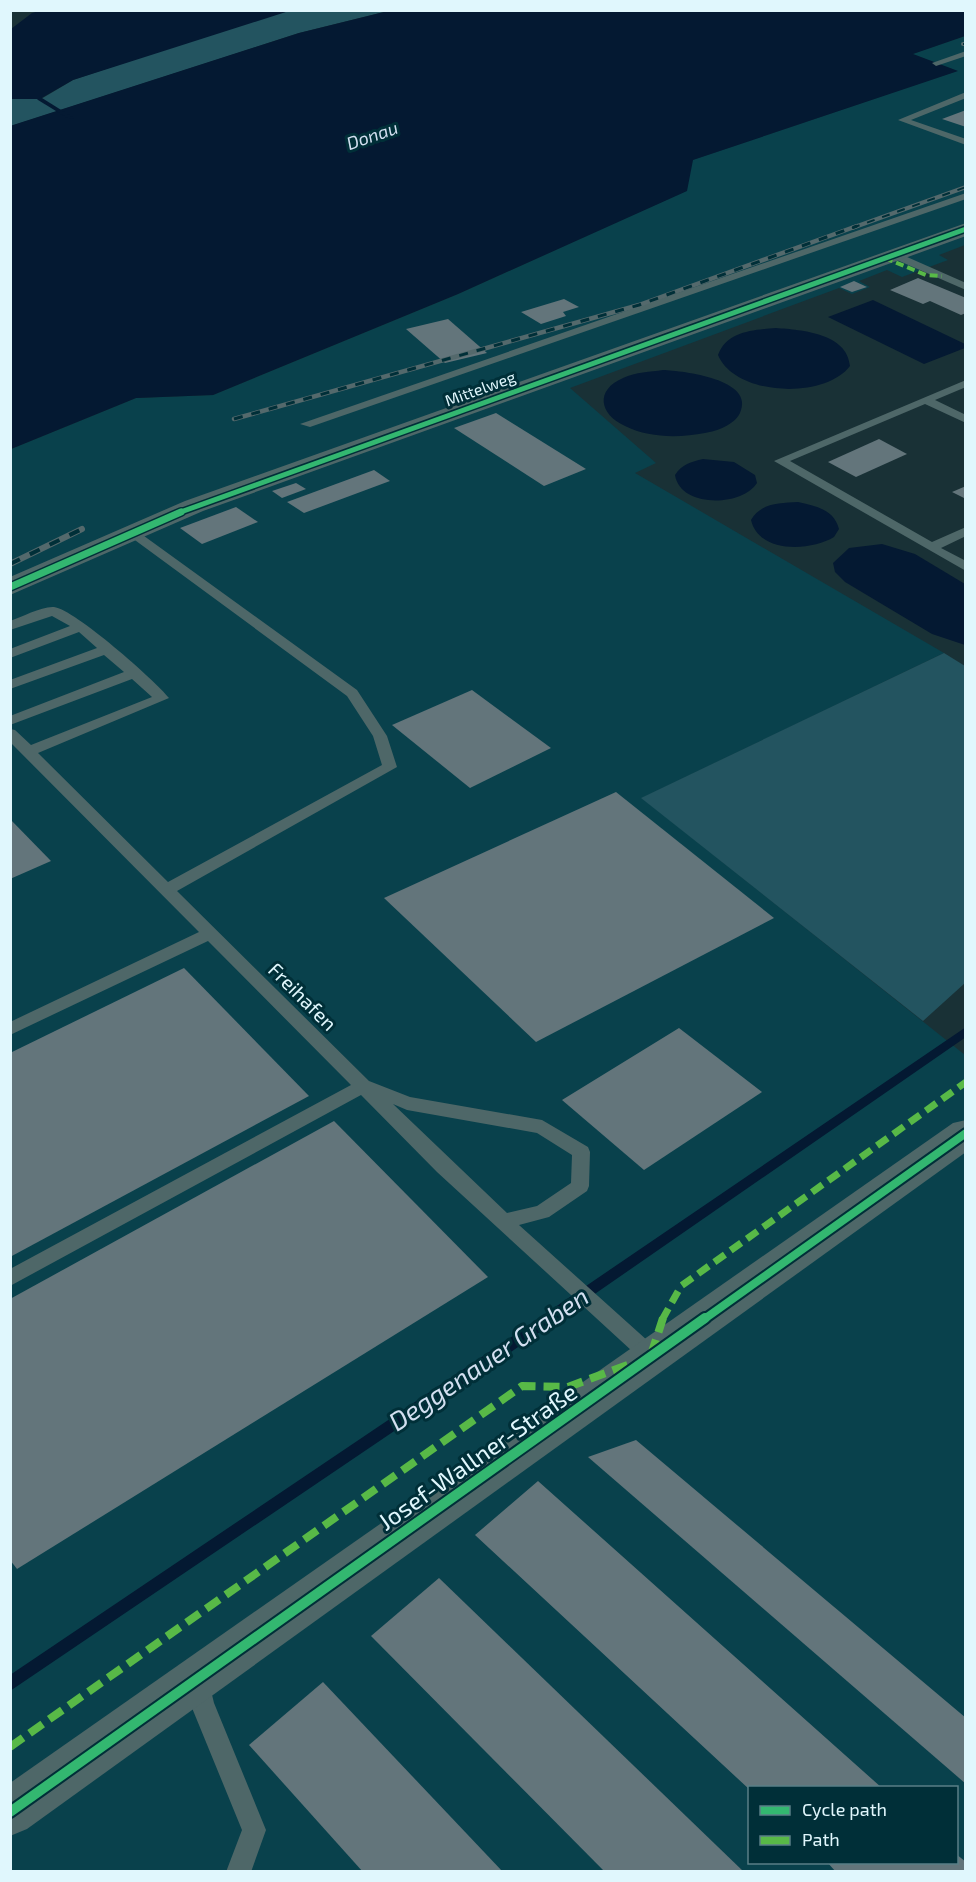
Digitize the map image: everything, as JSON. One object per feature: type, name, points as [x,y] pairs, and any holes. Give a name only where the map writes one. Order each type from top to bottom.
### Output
[{"type":"street","name":"Mittelweg","points":[[10,587],[194,506],[966,229]]},
{"type":"street","name":"Josef-Wallner-Straße","points":[[10,1812],[966,1132]]},
{"type":"lane","points":[[936,63],[966,53]]},
{"type":"lane","points":[[966,95],[903,120],[966,142]]},
{"type":"lane","points":[[306,424],[966,196]]},
{"type":"lane","points":[[894,255],[966,287]]},
{"type":"lane","points":[[966,383],[780,461],[966,567]]},
{"type":"lane","points":[[925,400],[966,420]]},
{"type":"lane","points":[[932,548],[966,531]]},
{"type":"lane","points":[[133,532],[352,693],[380,736],[390,767],[168,889]]},
{"type":"lane","points":[[10,626],[53,611],[81,627],[162,698],[29,752]]},
{"type":"lane","points":[[10,654],[81,627]]},
{"type":"lane","points":[[10,685],[107,649]]},
{"type":"lane","points":[[10,721],[135,673]]},
{"type":"lane","name":"Freihafen","points":[[10,733],[444,1167],[651,1356]]},
{"type":"lane","points":[[10,1029],[211,933]]},
{"type":"lane","points":[[10,1278],[363,1086],[407,1103],[542,1127],[581,1152],[580,1186],[542,1212],[503,1221]]},
{"type":"lane","points":[[198,1678],[202,1703],[254,1830],[238,1872]]},
{"type":"shaded area","points":[[289,11],[388,11],[299,33],[11,126],[11,99],[41,99],[73,80],[249,21]]},
{"type":"shaded area","points":[[965,36],[965,245],[939,255],[948,260],[902,277],[887,270],[859,281],[870,287],[852,294],[839,288],[570,388],[656,463],[635,473],[944,653],[642,798],[965,1055],[965,1871],[11,1872],[11,449],[136,398],[213,395],[458,294],[686,191],[692,160],[957,71],[912,54]]},
{"type":"shaded area","points":[[944,653],[965,666],[965,983],[923,1021],[641,798]]},
{"type":"water","points":[[39,11],[289,11],[73,80],[40,99],[11,99],[11,29],[32,13]]},
{"type":"water","name":"Donau","points":[[388,11],[965,11],[965,36],[913,54],[958,71],[693,160],[687,191],[458,294],[213,395],[136,398],[11,449],[10,126],[299,33]]},
{"type":"water","points":[[873,300],[965,344],[965,348],[924,364],[828,317]]},
{"type":"water","points":[[776,328],[810,332],[832,340],[841,346],[850,366],[838,377],[821,384],[781,389],[742,379],[727,369],[718,355],[722,347],[734,336],[750,331]]},
{"type":"water","points":[[663,370],[700,375],[728,385],[738,392],[742,401],[740,413],[734,421],[720,429],[695,435],[675,436],[654,435],[634,430],[616,421],[610,415],[606,409],[604,395],[614,383],[633,374]]},
{"type":"water","points":[[703,459],[734,462],[755,475],[757,483],[739,497],[726,500],[699,498],[688,494],[679,486],[675,475],[691,462]]},
{"type":"water","points":[[798,502],[823,510],[833,517],[839,529],[834,537],[812,545],[787,546],[764,539],[756,531],[751,520],[760,510],[777,504]]},
{"type":"water","points":[[882,544],[915,554],[965,584],[965,645],[932,634],[845,582],[835,572],[833,563],[849,548]]},
{"type":"building","points":[[966,110],[966,127],[942,119]]},
{"type":"building","points":[[918,278],[966,298],[966,313],[961,315],[930,301],[923,304],[890,290]]},
{"type":"building","points":[[854,281],[867,287],[852,292],[840,287]]},
{"type":"building","points":[[564,299],[579,307],[563,312],[566,316],[541,324],[521,312]]},
{"type":"building","points":[[448,319],[487,353],[445,363],[406,329]]},
{"type":"building","points":[[496,413],[586,469],[544,486],[454,428]]},
{"type":"building","points":[[879,439],[907,454],[856,477],[828,462]]},
{"type":"building","points":[[374,470],[390,481],[304,513],[287,502]]},
{"type":"building","points":[[296,483],[306,489],[282,498],[272,491]]},
{"type":"building","points":[[966,486],[966,499],[952,492]]},
{"type":"building","points":[[236,507],[258,522],[202,544],[180,528]]},
{"type":"building","points":[[472,690],[551,748],[470,788],[392,725]]},
{"type":"building","points":[[616,792],[774,918],[536,1042],[384,898]]},
{"type":"building","points":[[10,819],[51,861],[10,879]]},
{"type":"building","points":[[184,968],[309,1096],[10,1257],[10,1053]]},
{"type":"building","points":[[679,1028],[762,1092],[644,1170],[562,1100]]},
{"type":"building","points":[[334,1121],[488,1277],[17,1569],[10,1560],[10,1299]]},
{"type":"building","points":[[636,1440],[966,1718],[966,1784],[588,1457]]},
{"type":"building","points":[[538,1481],[880,1786],[748,1786],[748,1788],[475,1535]]},
{"type":"building","points":[[439,1578],[744,1872],[605,1872],[371,1636]]},
{"type":"building","points":[[323,1682],[503,1872],[363,1872],[249,1745]]},
{"type":"building","points":[[958,1856],[966,1862],[966,1872],[836,1872],[829,1864],[958,1864]]},
{"type":"waterway","points":[[40,99],[71,118]]},
{"type":"waterway","name":"Deggenauer Graben","points":[[10,1684],[503,1350],[966,1031]]},
{"type":"railway","points":[[852,228],[966,187]]},
{"type":"railway","points":[[234,419],[639,305],[857,226]]},
{"type":"railway","points":[[10,564],[82,529]]},
{"type":"marked path","points":[[885,258],[926,275],[942,276]]},
{"type":"marked path","points":[[651,1355],[662,1320],[681,1286],[966,1082]]},
{"type":"marked path","points":[[10,1747],[522,1386],[568,1387],[633,1363]]},
{"type":"cycle path","points":[[10,587],[194,506],[966,229]]},
{"type":"cycle path","points":[[10,1812],[966,1133]]}]
